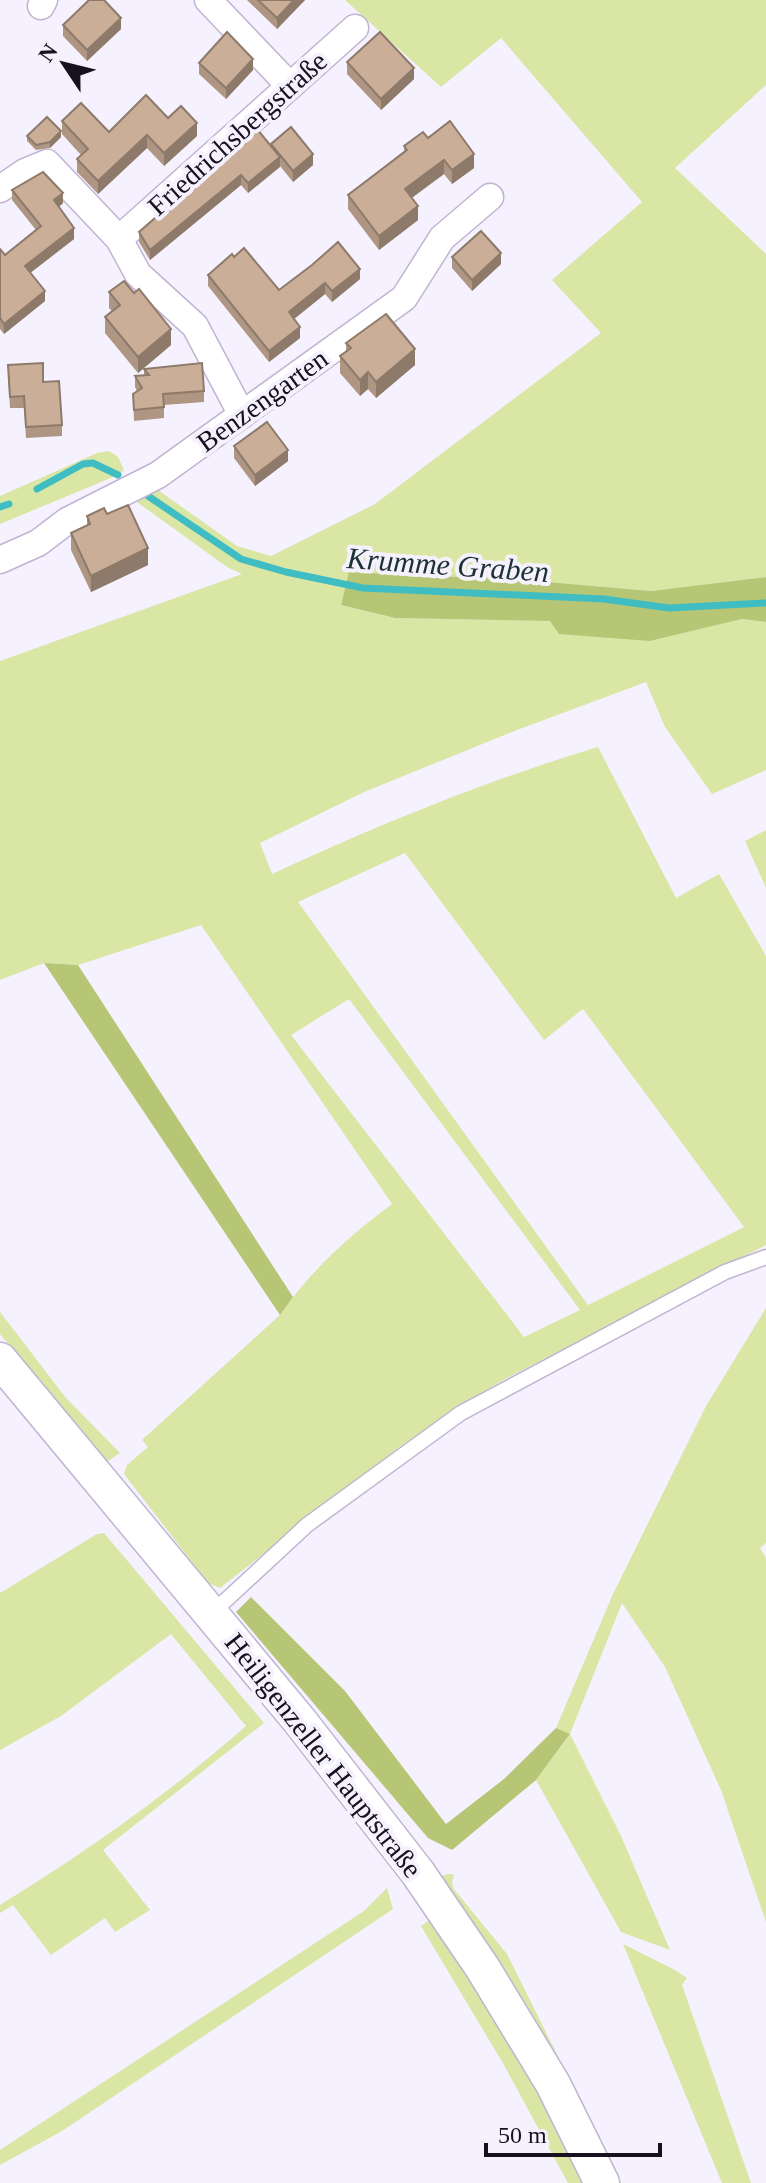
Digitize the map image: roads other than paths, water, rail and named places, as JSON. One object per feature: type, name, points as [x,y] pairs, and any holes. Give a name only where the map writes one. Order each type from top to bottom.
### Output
[{"type":"street","points":[[208,0],[290,86]]},
{"type":"street","name":"Friedrichsbergstraße","points":[[119,239],[355,28]]},
{"type":"street","points":[[0,189],[25,172],[47,163],[119,239],[138,274],[195,326],[242,415]]},
{"type":"street","name":"Benzengarten","points":[[0,560],[38,543],[67,521],[158,475],[404,298],[442,238],[490,197]]},
{"type":"street","name":"Heiligenzeller Hauptstraße","points":[[0,1360],[211,1613],[418,1873],[474,1955],[553,2084],[602,2183]]},
{"type":"lane","points":[[211,1613],[307,1525],[461,1413],[725,1272],[766,1257]]},
{"type":"waterway","name":"Krumme Graben","points":[[37,489],[83,464],[93,463],[118,475]]},
{"type":"waterway","name":"Krumme Graben","points":[[148,496],[241,559],[363,588],[604,599],[669,608],[766,603]]},
{"type":"waterway","name":"Krumme Graben","points":[[0,507],[9,504]]}]
